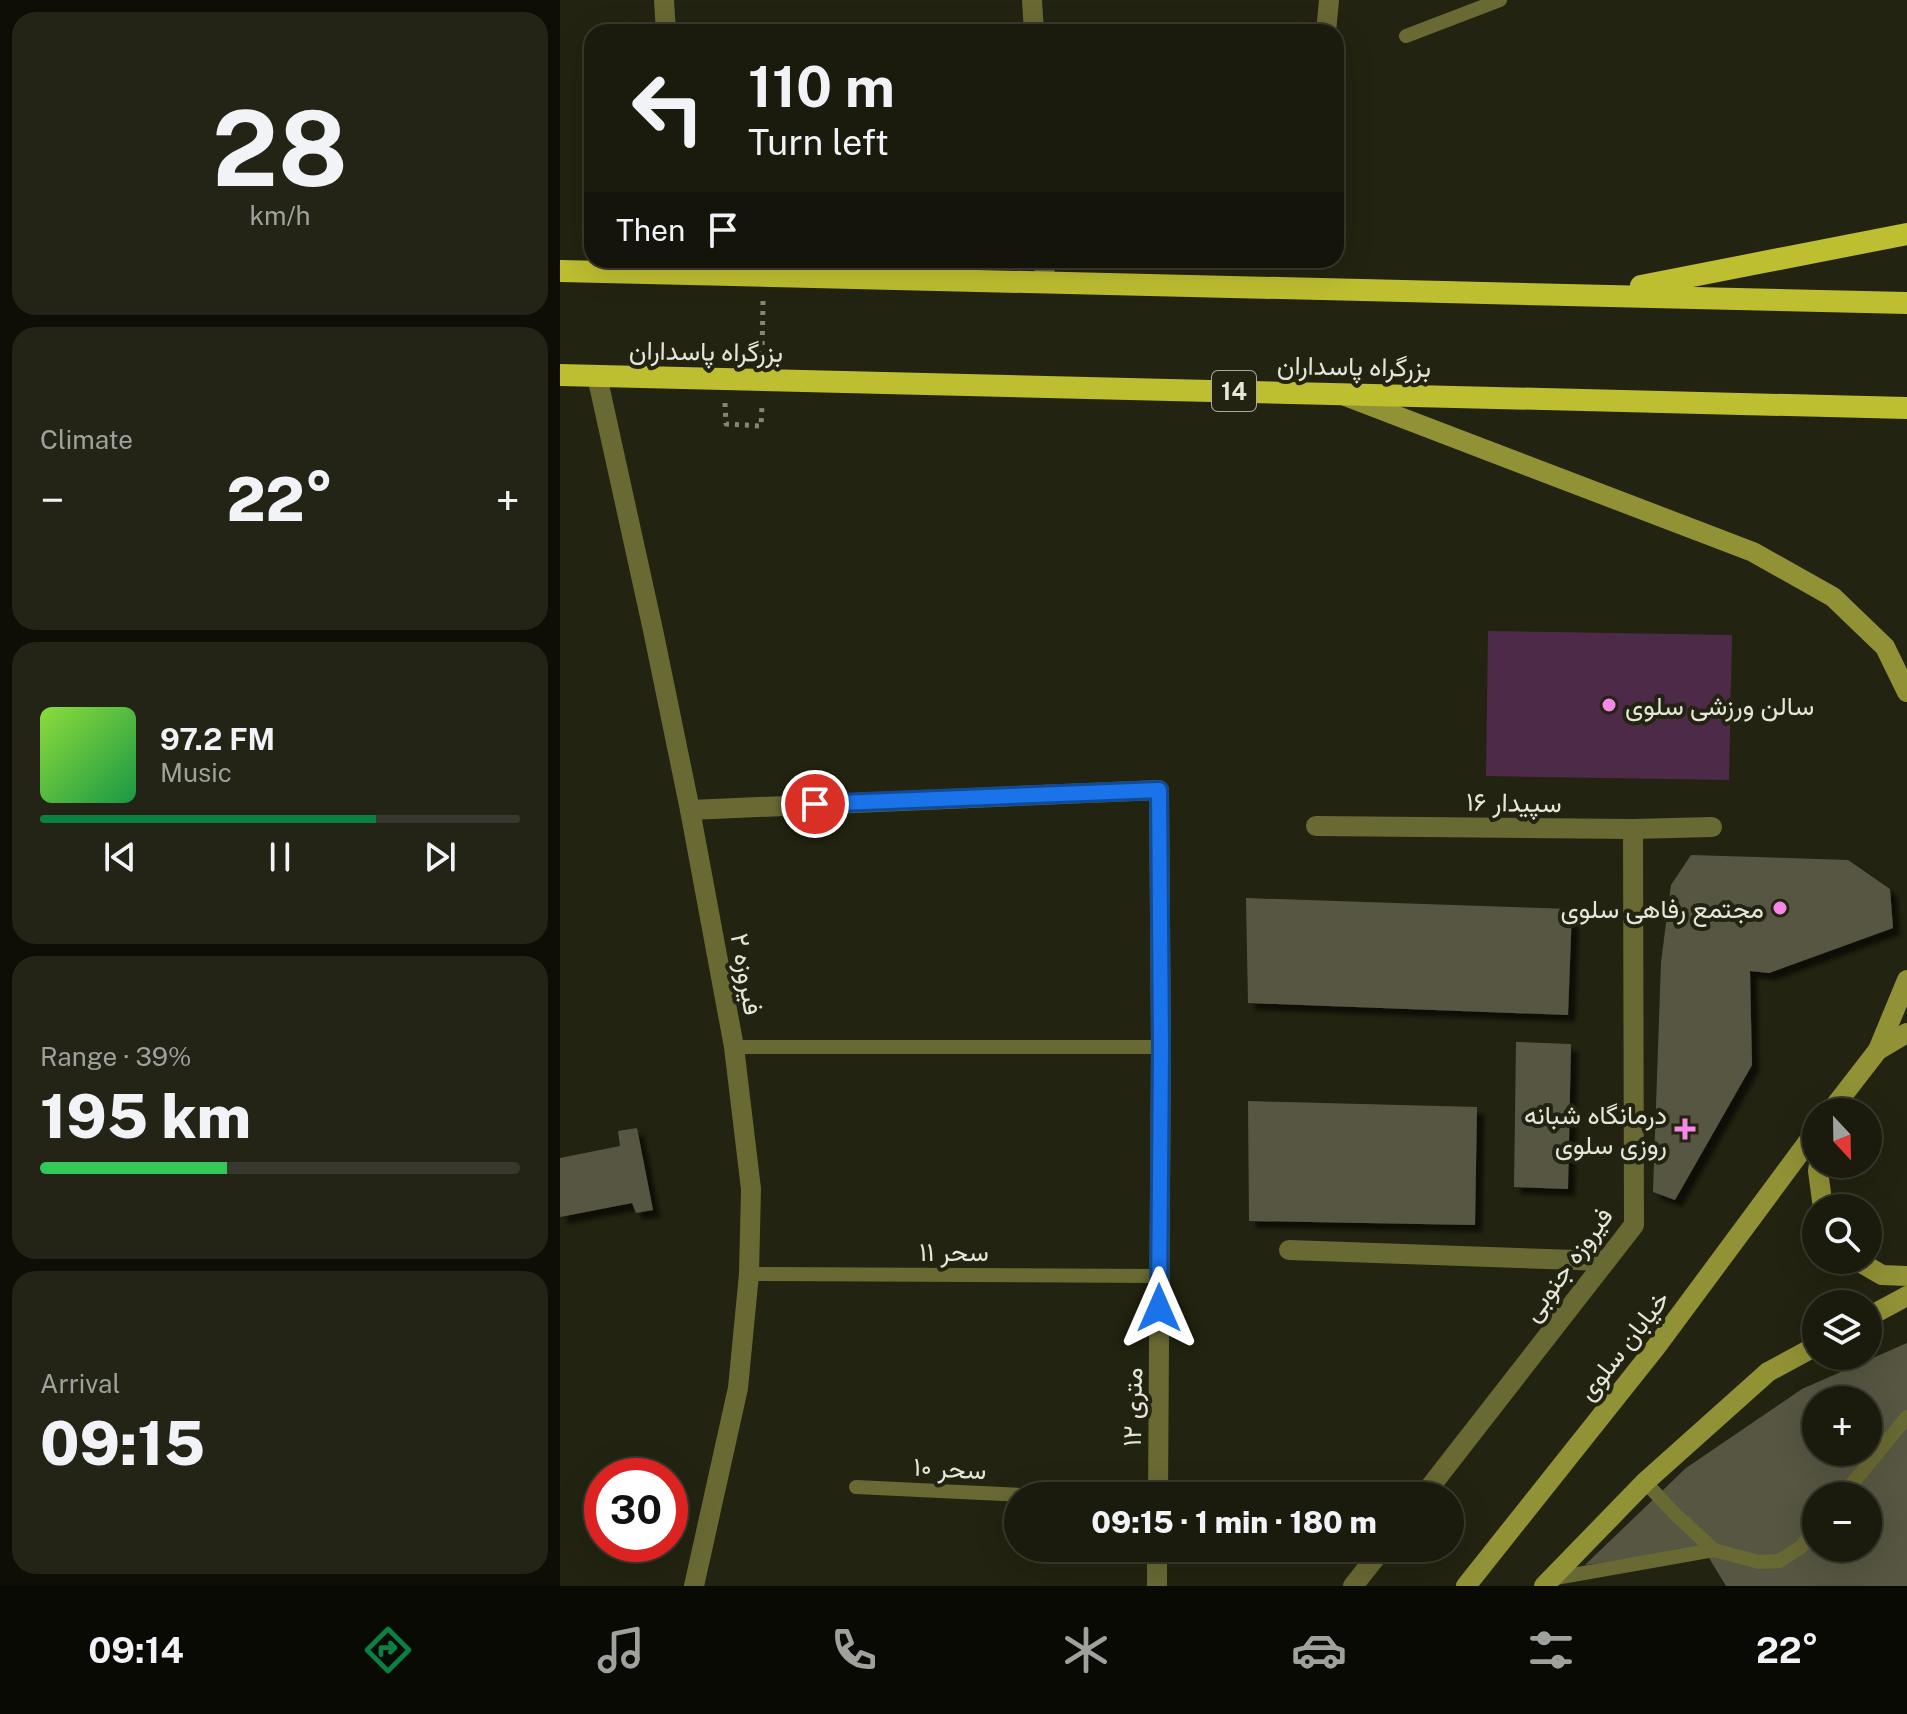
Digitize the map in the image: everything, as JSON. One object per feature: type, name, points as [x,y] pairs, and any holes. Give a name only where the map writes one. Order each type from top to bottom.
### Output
[{"type":"highway","points":[[1600,294],[1907,234]]},
{"type":"highway","points":[[560,271],[650,268]]},
{"type":"highway","points":[[771,268],[1044,271],[1907,303]]},
{"type":"highway","name":"بزرگراه پاسداران","points":[[560,375],[1907,408]]},
{"type":"main road","points":[[1337,393],[1753,552],[1833,597],[1885,647],[1907,692]]},
{"type":"main road","points":[[1841,1098],[1878,1050],[1907,980]]},
{"type":"main road","points":[[1878,1050],[1907,1033]]},
{"type":"main road","name":"خیابان سلوی","points":[[1466,1586],[1656,1347],[1802,1150]]},
{"type":"main road","points":[[1880,1274],[1907,1276]]},
{"type":"main road","points":[[1882,1309],[1907,1296]]},
{"type":"main road","points":[[1547,1583],[1645,1482],[1768,1372],[1802,1354]]},
{"type":"street","points":[[664,0],[666,24]]},
{"type":"street","points":[[1032,0],[1034,24]]},
{"type":"street","points":[[1327,24],[1329,0]]},
{"type":"street","name":"فیروزه ٢","points":[[597,376],[690,810],[734,1047],[751,1189],[749,1274],[738,1388],[694,1586]]},
{"type":"street","name":"۱۲ متری","points":[[690,810],[1159,790],[1158,1482]]},
{"type":"street","name":"سپیدار ۱۶","points":[[1316,826],[1712,827]]},
{"type":"street","name":"فیروزه جنوبی","points":[[1434,1482],[1634,1225],[1633,829]]},
{"type":"street","points":[[1289,1250],[1606,1261]]},
{"type":"street","points":[[1157,1562],[1157,1586]]},
{"type":"street","points":[[1353,1586],[1372,1562]]},
{"type":"lane","points":[[1406,36],[1500,0]]},
{"type":"lane","points":[[734,1047],[1161,1047]]},
{"type":"lane","name":"سحر ۱۱","points":[[749,1274],[1160,1276]]},
{"type":"lane","points":[[1854,1482],[1907,1417]]},
{"type":"lane","points":[[1645,1482],[1714,1550]]},
{"type":"lane","name":"سحر ۱۰","points":[[856,1487],[1004,1494]]},
{"type":"lane","points":[[1547,1583],[1714,1550],[1759,1562],[1779,1561],[1802,1546]]},
{"type":"path","points":[[762,366],[763,290]]},
{"type":"path","points":[[726,424],[761,426],[762,396]]},
{"type":"shaded area","name":"سالن ورزشی سلوی","points":[[1488,631],[1732,635],[1729,780],[1486,776]]},
{"type":"building","points":[[1691,855],[1848,860],[1890,889],[1893,928],[1769,973],[1750,971],[1752,1065],[1675,1200],[1653,1192],[1661,962],[1671,885]]},
{"type":"building","points":[[1246,898],[1572,909],[1568,1015],[1248,1003]]},
{"type":"building","points":[[1516,1042],[1571,1044],[1568,1189],[1514,1187]]},
{"type":"building","points":[[1248,1101],[1477,1107],[1475,1225],[1249,1221]]},
{"type":"building","points":[[637,1128],[653,1210],[636,1213],[632,1203],[560,1217],[560,1158],[620,1146],[618,1131]]},
{"type":"building","points":[[1907,1343],[1907,1586],[1726,1586],[1703,1548],[1585,1565],[1686,1468],[1802,1389],[1802,1466],[1882,1466],[1882,1386],[1809,1386],[1845,1370],[1882,1370],[1882,1354]]},
{"type":"place","name":"سالن ورزشی سلوی","points":[[1609,705]]},
{"type":"place","name":"مجتمع رفاهی سلوی","points":[[1780,908]]},
{"type":"place","name":"درمانگاه شبانه روزی سلوی","points":[[1685,1129]]},
{"type":"route","points":[[815,804],[1159,790],[1159,1308]]}]
